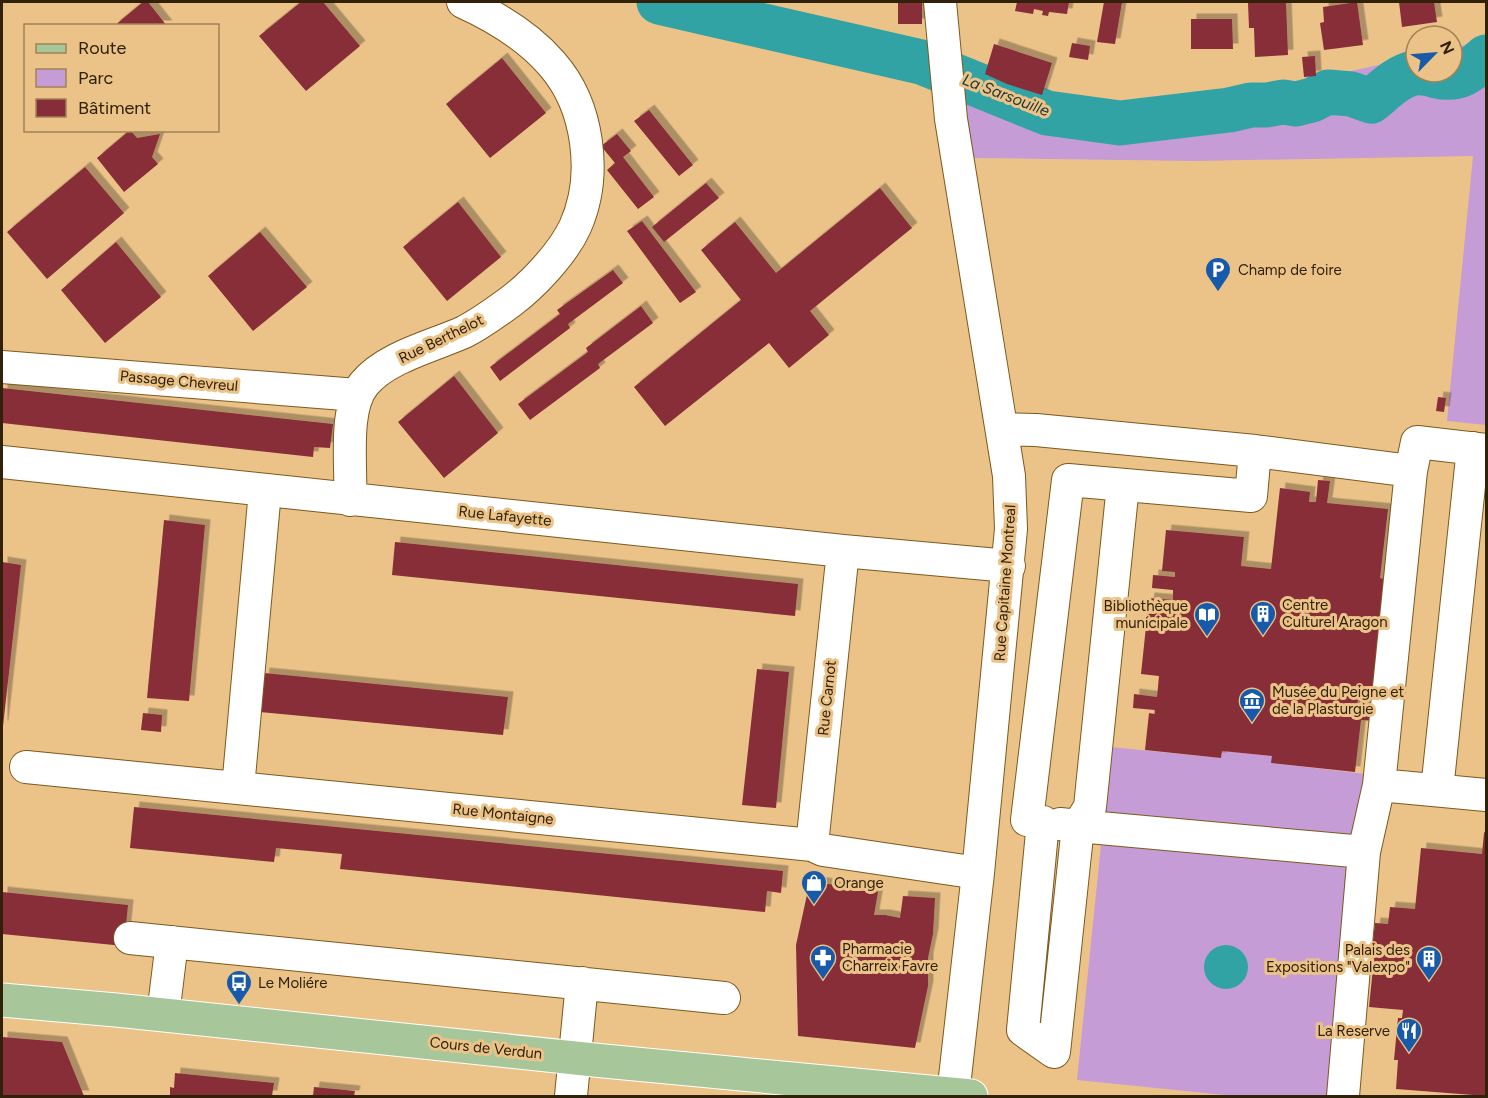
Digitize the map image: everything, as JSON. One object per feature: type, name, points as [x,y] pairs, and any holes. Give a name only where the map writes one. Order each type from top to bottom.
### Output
[{"type":"main road","name":"Cours de Verdun","points":[[2,1000],[962,1096]]},
{"type":"street","name":"Rue Berthelot","points":[[357,395],[365,382],[387,366],[466,331],[513,300],[559,254],[575,227],[580,210],[588,169],[585,132],[572,94],[553,65],[526,38],[482,10],[463,2]]},
{"type":"street","name":"Rue Capitaine Montreal","points":[[940,2],[950,101],[1011,498],[1009,566],[978,873],[962,1096]]},
{"type":"street","name":"Passage Chevreul","points":[[2,367],[357,395]]},
{"type":"street","points":[[350,500],[351,410],[357,395]]},
{"type":"street","points":[[1002,429],[1036,430],[1256,451],[1411,471]]},
{"type":"street","points":[[1343,1096],[1364,852],[1379,785],[1411,471],[1417,442],[1480,449],[1437,790]]},
{"type":"street","points":[[1124,485],[1090,807],[1078,826],[1054,1052],[1023,1030],[1035,821],[1068,480],[1251,496],[1256,451]]},
{"type":"street","name":"Rue Lafayette","points":[[2,462],[843,551],[1009,566]]},
{"type":"street","points":[[237,788],[265,490]]},
{"type":"street","name":"Rue Carnot","points":[[812,845],[843,551]]},
{"type":"street","name":"Rue Montaigne","points":[[26,767],[812,845],[824,850],[978,873]]},
{"type":"street","points":[[1379,785],[1486,795]]},
{"type":"street","points":[[984,815],[1078,826],[1364,852]]},
{"type":"street","points":[[130,938],[724,998]]},
{"type":"street","points":[[163,1015],[172,942]]},
{"type":"street","points":[[571,1096],[582,983]]},
{"type":"green space","points":[[1486,40],[1486,425],[1447,421],[1473,156],[1195,161],[973,158],[962,84],[1045,114],[1156,113],[1404,60],[1404,84],[1464,84],[1464,45]]},
{"type":"green space","points":[[1111,747],[1221,758],[1222,751],[1272,756],[1272,763],[1365,774],[1385,782],[1374,917],[1367,917],[1354,1096],[1235,1096],[1077,1080]]},
{"type":"water","points":[[1226,945],[1242,951],[1248,967],[1242,983],[1226,989],[1210,983],[1204,967],[1210,951]]},
{"type":"building","points":[[143,2],[148,2],[165,24],[116,24]]},
{"type":"building","points":[[301,2],[323,2],[360,46],[306,91],[259,36]]},
{"type":"building","points":[[898,2],[922,2],[922,24],[898,24]]},
{"type":"building","points":[[1017,2],[1069,2],[1067,14],[1049,12],[1048,16],[1042,15],[1043,11],[1034,9],[1033,14],[1015,11]]},
{"type":"building","points":[[1104,2],[1122,2],[1115,44],[1097,42]]},
{"type":"building","points":[[1286,2],[1288,55],[1255,57],[1254,28],[1249,28],[1248,3]]},
{"type":"building","points":[[1357,2],[1363,45],[1324,50],[1320,23],[1324,22],[1323,7]]},
{"type":"building","points":[[1399,2],[1434,2],[1437,22],[1404,24],[1402,27]]},
{"type":"building","points":[[1191,19],[1232,19],[1233,49],[1191,49]]},
{"type":"building","points":[[1072,43],[1090,46],[1088,60],[1069,57]]},
{"type":"building","points":[[994,44],[1052,63],[1042,95],[985,74]]},
{"type":"building","points":[[1315,56],[1316,76],[1304,77],[1302,57]]},
{"type":"building","points":[[502,58],[546,113],[490,158],[446,104]]},
{"type":"building","points":[[649,110],[693,165],[679,176],[634,121]]},
{"type":"building","points":[[128,132],[132,132],[137,138],[160,134],[152,157],[158,164],[124,192],[97,158]]},
{"type":"building","points":[[617,134],[631,151],[623,157],[654,197],[638,209],[607,170],[615,163],[601,146]]},
{"type":"building","points":[[85,167],[124,213],[47,279],[7,232]]},
{"type":"building","points":[[706,183],[719,198],[664,242],[652,227]]},
{"type":"building","points":[[880,188],[912,228],[810,311],[829,335],[789,368],[769,343],[665,426],[634,387],[741,300],[701,250],[735,222],[776,273]]},
{"type":"building","points":[[458,202],[501,257],[447,301],[403,247]]},
{"type":"building","points":[[642,221],[696,292],[680,303],[627,231]]},
{"type":"building","points":[[260,232],[307,287],[253,331],[208,276]]},
{"type":"building","points":[[116,242],[161,297],[105,343],[61,290]]},
{"type":"building","points":[[613,270],[623,283],[568,324],[570,328],[500,381],[490,367],[560,314],[557,310]]},
{"type":"building","points":[[641,306],[653,323],[598,364],[600,368],[530,420],[518,404],[588,352],[586,348]]},
{"type":"building","points":[[454,376],[498,433],[444,478],[398,422]]},
{"type":"building","points":[[2,388],[333,424],[330,448],[314,447],[313,457],[2,423]]},
{"type":"building","points":[[1438,397],[1446,398],[1444,412],[1436,411]]},
{"type":"building","name":"Centre Culturel Aragon","points":[[1318,480],[1330,481],[1327,503],[1388,509],[1380,578],[1387,580],[1375,697],[1359,695],[1357,705],[1377,708],[1376,721],[1361,720],[1355,772],[1271,763],[1272,756],[1222,751],[1221,758],[1145,750],[1149,713],[1155,714],[1155,710],[1133,708],[1134,694],[1157,697],[1159,676],[1141,674],[1149,598],[1173,600],[1173,590],[1152,588],[1153,575],[1175,577],[1175,572],[1162,571],[1166,530],[1244,537],[1241,566],[1271,569],[1280,488],[1310,492],[1309,502],[1316,502]]},
{"type":"building","points":[[164,520],[205,525],[189,701],[147,698]]},
{"type":"building","points":[[395,542],[798,584],[795,616],[392,575]]},
{"type":"building","points":[[2,562],[21,565],[3,726],[2,726]]},
{"type":"building","points":[[757,669],[789,672],[776,808],[742,805]]},
{"type":"building","points":[[264,673],[508,697],[503,735],[260,712]]},
{"type":"building","points":[[143,713],[162,715],[161,732],[141,730]]},
{"type":"building","points":[[134,807],[783,871],[781,893],[767,891],[765,912],[340,869],[342,854],[276,848],[274,862],[130,848]]},
{"type":"building","name":"Palais des Expositions \"Valexpo\"","points":[[1486,830],[1486,1096],[1396,1089],[1398,1060],[1394,1060],[1398,1018],[1402,1018],[1403,1010],[1369,1007],[1375,923],[1388,924],[1390,907],[1415,909],[1421,848],[1482,854]]},
{"type":"building","points":[[810,881],[878,892],[874,915],[900,918],[903,896],[935,898],[933,934],[928,958],[928,986],[915,1048],[798,1036],[796,945]]},
{"type":"building","points":[[2,892],[128,905],[124,946],[2,934]]},
{"type":"building","points":[[2,1037],[62,1042],[84,1096],[2,1096]]},
{"type":"building","points":[[175,1073],[274,1083],[272,1096],[170,1096],[170,1087],[174,1088]]},
{"type":"building","points":[[314,1087],[355,1091],[354,1096],[313,1096]]},
{"type":"waterway","name":"La Sarsouille","points":[[659,2],[921,62],[1047,113],[1120,123],[1229,110],[1251,105],[1283,102],[1296,104],[1312,100],[1328,92],[1351,94],[1371,101],[1391,84],[1408,75],[1420,73],[1445,77],[1458,76],[1486,57]]},
{"type":"place","name":"Champ de foire","points":[[1218,293]]},
{"type":"place","name":"Centre Culturel Aragon","points":[[1263,637]]},
{"type":"place","name":"Bibliothèque municipale","points":[[1207,638]]},
{"type":"place","name":"Musée du Peigne et de la Plasturgie","points":[[1252,724]]},
{"type":"place","name":"Orange","points":[[814,906]]},
{"type":"place","name":"Pharmacie Charreix Favre","points":[[823,981]]},
{"type":"place","name":"Palais des Expositions \"Valexpo\"","points":[[1429,982]]},
{"type":"place","name":"Le Moliére","points":[[239,1006]]},
{"type":"place","name":"La Reserve","points":[[1409,1054]]}]
